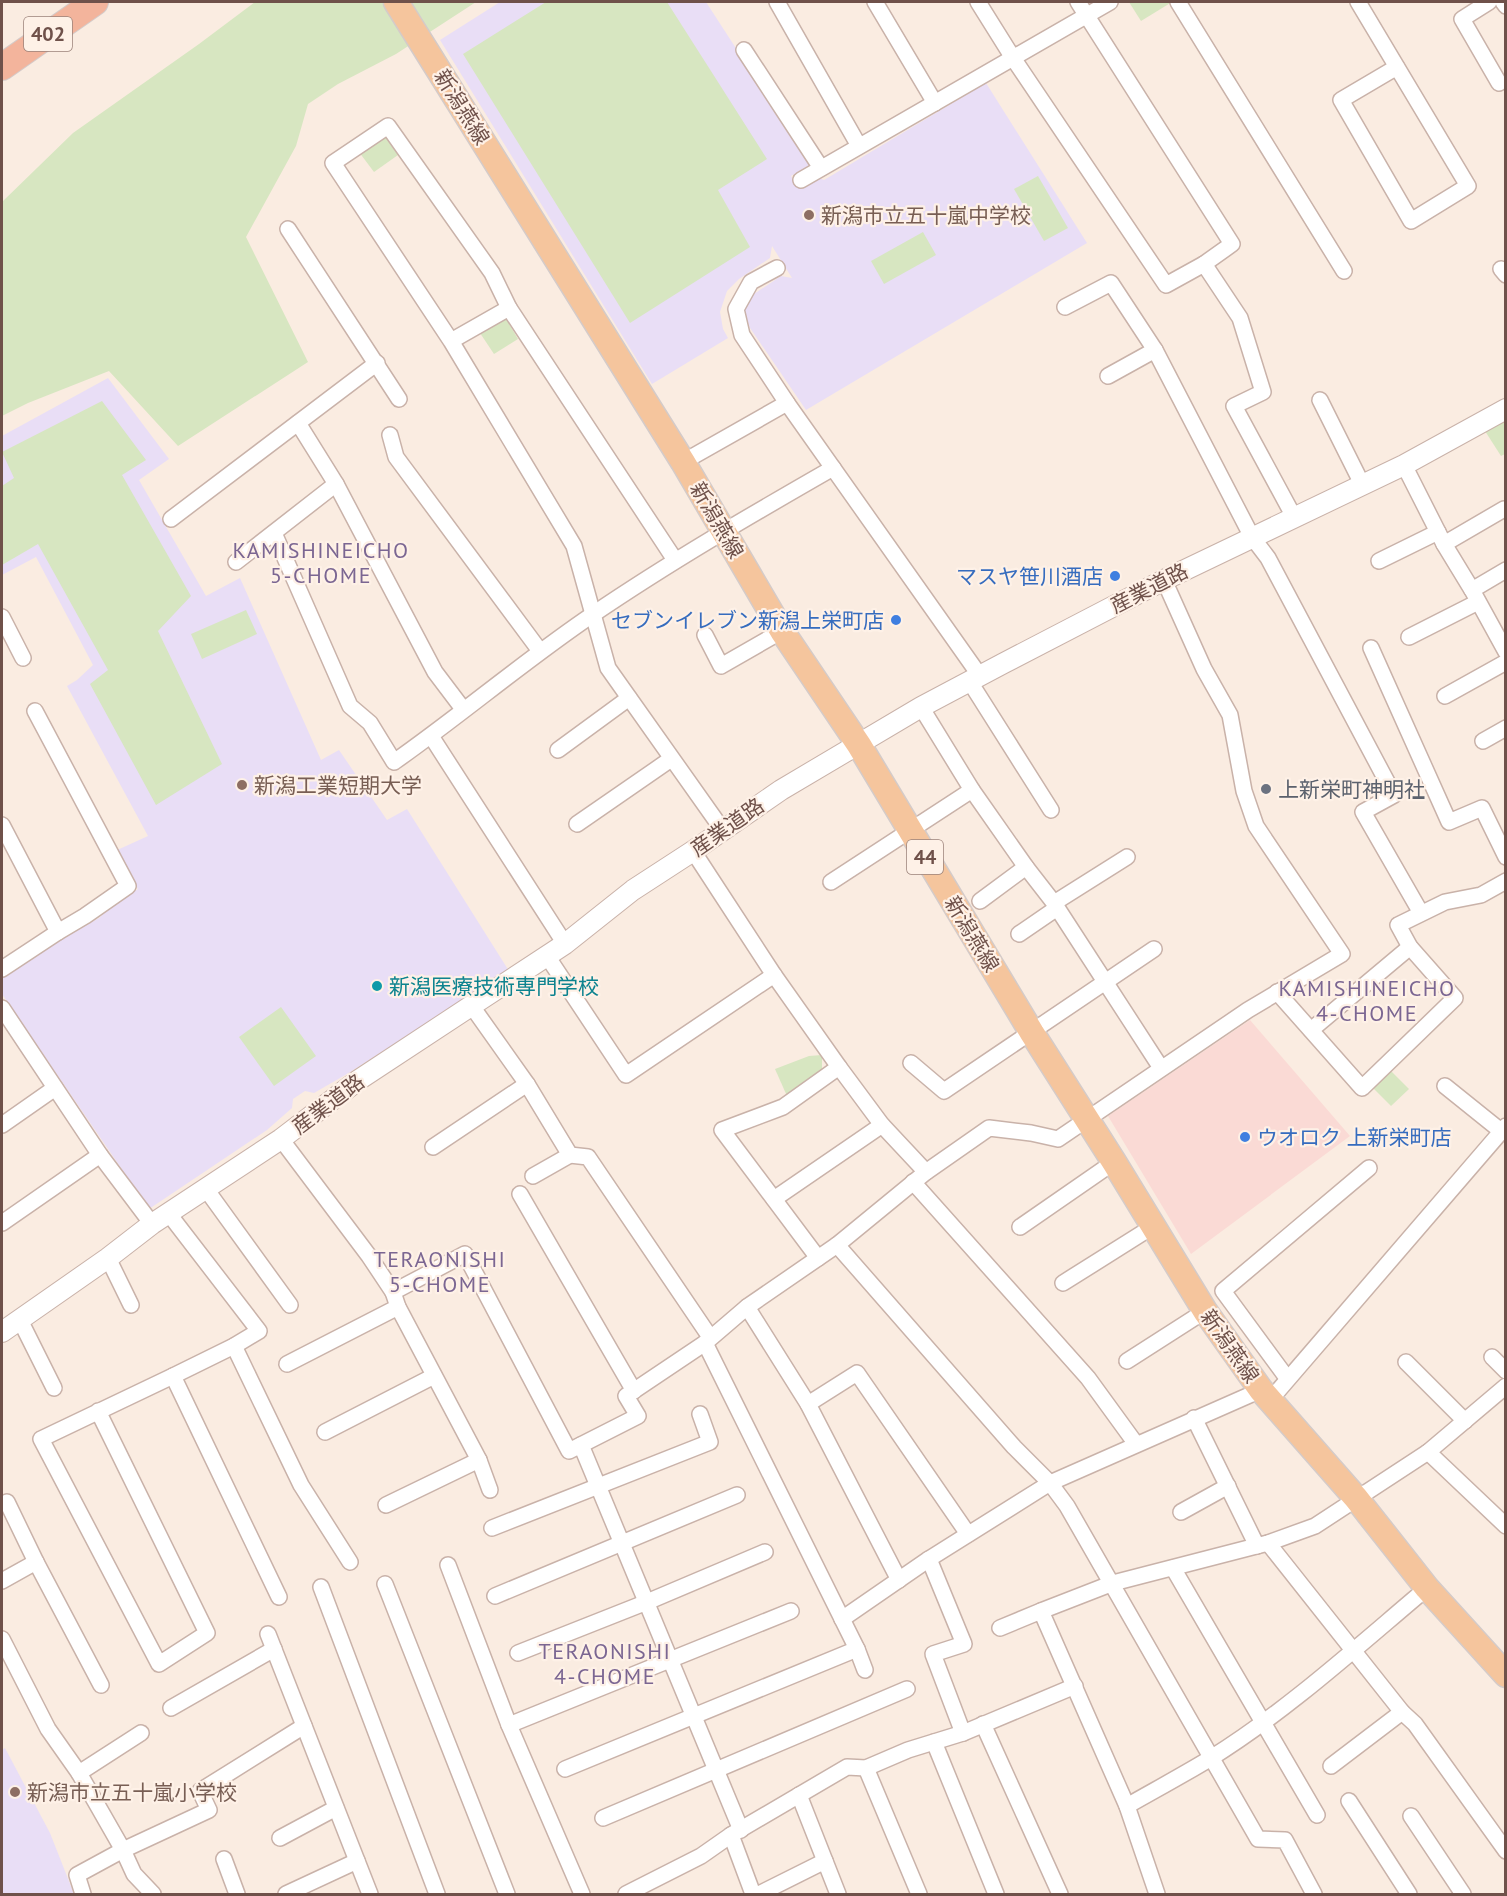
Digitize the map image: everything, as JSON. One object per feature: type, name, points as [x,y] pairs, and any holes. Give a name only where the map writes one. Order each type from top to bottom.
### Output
[{"type":"highway","name":"402","points":[[2,67],[95,2]]},
{"type":"main road","name":"新潟燕線","points":[[396,2],[683,462],[782,631],[859,744],[1032,1033],[1205,1311],[1266,1394],[1356,1498],[1427,1588],[1506,1675]]},
{"type":"street","points":[[777,2],[860,146]]},
{"type":"street","points":[[875,2],[935,103]]},
{"type":"street","points":[[978,2],[1013,58],[1166,285],[1204,264],[1232,244],[1078,2]]},
{"type":"street","points":[[801,180],[1110,2]]},
{"type":"street","points":[[1178,2],[1344,271]]},
{"type":"street","points":[[1358,2],[1468,186],[1411,221],[1341,100],[1396,67]]},
{"type":"street","points":[[1489,2],[1462,19],[1499,83]]},
{"type":"street","points":[[1503,2],[1506,6]]},
{"type":"street","points":[[744,50],[821,168]]},
{"type":"street","points":[[675,560],[509,308],[492,273],[388,126],[333,162],[451,341],[574,546],[608,668],[722,829]]},
{"type":"street","points":[[288,229],[399,399]]},
{"type":"street","points":[[1204,264],[1240,318],[1263,392],[1234,406],[1294,517]]},
{"type":"street","points":[[777,268],[751,282],[736,309],[742,335],[975,679],[1051,810]]},
{"type":"street","points":[[1065,307],[1111,283],[1155,350],[1252,537],[1268,558],[1394,795],[1363,812],[1421,913]]},
{"type":"street","points":[[451,341],[509,308]]},
{"type":"street","points":[[1108,376],[1155,350]]},
{"type":"street","points":[[171,519],[377,363]]},
{"type":"street","points":[[1320,400],[1362,484]]},
{"type":"street","points":[[683,462],[788,403]]},
{"type":"street","name":"産業道路","points":[[2,1332],[161,1219],[281,1138],[357,1081],[565,944],[633,890],[781,790],[921,707],[1164,580],[1404,465],[1506,410]]},
{"type":"street","points":[[298,423],[336,484],[435,672],[464,709]]},
{"type":"street","points":[[390,435],[396,457],[540,651]]},
{"type":"street","points":[[1404,465],[1441,538],[1475,596],[1501,631],[1506,652]]},
{"type":"street","points":[[274,534],[350,706],[370,723],[394,762],[540,651],[592,615],[675,560],[833,468]]},
{"type":"street","points":[[236,562],[336,484]]},
{"type":"street","points":[[1379,561],[1441,538],[1504,509]]},
{"type":"street","points":[[1409,637],[1475,596],[1506,570]]},
{"type":"street","points":[[393,1292],[465,1254],[569,1451],[638,1416],[626,1396],[708,1340],[747,1307],[837,1245],[913,1182],[989,1128],[1058,1139],[1248,1010],[1342,954],[1256,826],[1244,791],[1230,715],[1204,669],[1164,580]]},
{"type":"street","points":[[2,617],[23,658]]},
{"type":"street","points":[[705,635],[721,666],[782,631]]},
{"type":"street","points":[[1371,648],[1449,822],[1482,808],[1506,857]]},
{"type":"street","points":[[1445,696],[1506,662]]},
{"type":"street","points":[[558,750],[629,698]]},
{"type":"street","points":[[921,707],[972,790],[1056,906],[1161,1068]]},
{"type":"street","points":[[2,969],[86,916],[128,886],[35,711]]},
{"type":"street","points":[[1483,741],[1506,728]]},
{"type":"street","points":[[430,736],[565,944]]},
{"type":"street","points":[[577,824],[671,759]]},
{"type":"street","points":[[831,882],[972,790]]},
{"type":"street","points":[[3,831],[58,932]]},
{"type":"street","points":[[693,851],[774,975],[839,1067],[882,1125],[926,1172]]},
{"type":"street","points":[[1019,934],[1127,857]]},
{"type":"street","points":[[980,901],[1026,867]]},
{"type":"street","points":[[1277,992],[1362,1088],[1455,998],[1410,947],[1398,925],[1444,902],[1481,895],[1506,881]]},
{"type":"street","points":[[1311,1030],[1410,947]]},
{"type":"street","points":[[911,1063],[944,1091],[1154,949]]},
{"type":"street","points":[[547,956],[626,1075],[774,975]]},
{"type":"street","points":[[471,1005],[527,1084],[570,1155]]},
{"type":"street","points":[[4,1017],[100,1155],[161,1219],[259,1331],[234,1346],[173,1376],[98,1411],[41,1439],[159,1664],[207,1633],[98,1411]]},
{"type":"street","points":[[818,1258],[722,1130],[783,1107],[839,1067]]},
{"type":"street","points":[[433,1147],[527,1084]]},
{"type":"street","points":[[842,1618],[928,1559],[1050,1483],[1194,1418],[1266,1394],[1287,1378],[1503,1128],[1445,1086]]},
{"type":"street","points":[[2,1125],[55,1088]]},
{"type":"street","points":[[774,1199],[882,1125]]},
{"type":"street","points":[[281,1138],[393,1292],[398,1307],[479,1460],[490,1490]]},
{"type":"street","points":[[2,1223],[100,1155]]},
{"type":"street","points":[[533,1176],[570,1155],[588,1157],[708,1340],[865,1670]]},
{"type":"street","points":[[1020,1227],[1114,1162]]},
{"type":"street","points":[[1287,1378],[1222,1290],[1369,1168]]},
{"type":"street","points":[[913,1182],[1088,1378],[1136,1444]]},
{"type":"street","points":[[206,1189],[290,1305]]},
{"type":"street","points":[[520,1194],[634,1391]]},
{"type":"street","points":[[1063,1282],[1152,1227]]},
{"type":"street","points":[[837,1245],[1014,1447],[1050,1483],[1067,1506],[1258,1839],[1286,1840],[1314,1894]]},
{"type":"street","points":[[108,1258],[131,1305]]},
{"type":"street","points":[[287,1364],[398,1307]]},
{"type":"street","points":[[747,1307],[808,1404],[899,1580]]},
{"type":"street","points":[[1127,1361],[1205,1311]]},
{"type":"street","points":[[20,1320],[54,1388]]},
{"type":"street","points":[[234,1346],[301,1485],[350,1562]]},
{"type":"street","points":[[1492,1357],[1506,1371]]},
{"type":"street","points":[[1406,1362],[1465,1420]]},
{"type":"street","points":[[808,1404],[857,1373],[968,1534]]},
{"type":"street","points":[[173,1376],[279,1597]]},
{"type":"street","points":[[325,1432],[434,1376]]},
{"type":"street","points":[[1000,1628],[1113,1583],[1263,1544],[1315,1526],[1428,1452],[1506,1386]]},
{"type":"street","points":[[492,1528],[710,1442],[700,1414]]},
{"type":"street","points":[[1194,1418],[1228,1486],[1263,1544],[1354,1650],[1402,1712],[1415,1724],[1506,1851]]},
{"type":"street","points":[[581,1445],[715,1770],[753,1894]]},
{"type":"street","points":[[1428,1452],[1506,1526]]},
{"type":"street","points":[[386,1505],[479,1460]]},
{"type":"street","points":[[1181,1512],[1228,1486]]},
{"type":"street","points":[[495,1596],[737,1495]]},
{"type":"street","points":[[7,1502],[101,1684]]},
{"type":"street","points":[[518,1653],[765,1552]]},
{"type":"street","points":[[928,1559],[964,1644],[933,1654],[963,1733]]},
{"type":"street","points":[[2,1581],[36,1562]]},
{"type":"street","points":[[448,1565],[509,1725],[582,1894]]},
{"type":"street","points":[[1173,1568],[1317,1815]]},
{"type":"street","points":[[385,1584],[507,1894]]},
{"type":"street","points":[[321,1587],[437,1894]]},
{"type":"street","points":[[1127,1806],[1212,1757],[1262,1722],[1315,1682],[1427,1588]]},
{"type":"street","points":[[509,1725],[791,1611]]},
{"type":"street","points":[[1041,1611],[1127,1806],[1157,1894]]},
{"type":"street","points":[[268,1634],[370,1894]]},
{"type":"street","points":[[2,1639],[48,1729],[79,1773],[123,1850],[134,1874],[153,1894]]},
{"type":"street","points":[[171,1708],[274,1649]]},
{"type":"street","points":[[565,1769],[857,1649]]},
{"type":"street","points":[[626,1894],[701,1856],[847,1767],[866,1768],[908,1750],[963,1733],[1075,1686]]},
{"type":"street","points":[[603,1818],[907,1689]]},
{"type":"street","points":[[1331,1766],[1402,1712]]},
{"type":"street","points":[[983,1725],[1060,1894]]},
{"type":"street","points":[[83,1894],[77,1875],[123,1850],[209,1810],[201,1791],[304,1726]]},
{"type":"street","points":[[79,1773],[141,1734]]},
{"type":"street","points":[[934,1742],[996,1894]]},
{"type":"street","points":[[866,1768],[919,1894]]},
{"type":"street","points":[[800,1795],[838,1894]]},
{"type":"street","points":[[1349,1801],[1409,1894]]},
{"type":"street","points":[[280,1838],[336,1808]]},
{"type":"street","points":[[1411,1816],[1463,1894]]},
{"type":"street","points":[[224,1859],[237,1894]]},
{"type":"street","points":[[286,1894],[357,1861]]},
{"type":"street","points":[[759,1894],[825,1861]]},
{"type":"shaded area","name":"新潟市立五十嵐中学校","points":[[500,2],[706,2],[811,164],[791,176],[797,187],[816,177],[824,180],[986,83],[1087,243],[806,410],[750,328],[744,311],[751,296],[781,276],[792,278],[772,246],[770,258],[739,279],[727,291],[720,312],[723,329],[728,338],[652,384],[440,40]]},
{"type":"shaded area","name":"新潟工業短期大学","points":[[108,378],[169,459],[139,480],[206,596],[240,578],[321,760],[339,750],[387,820],[407,809],[509,971],[347,1074],[314,1093],[305,1091],[293,1099],[292,1108],[267,1130],[149,1209],[2,994],[3,971],[99,918],[112,906],[138,889],[115,851],[148,836],[67,686],[93,665],[36,557],[2,575],[2,436]]},
{"type":"shaded area","points":[[1250,1020],[1350,1136],[1191,1254],[1108,1116]]},
{"type":"shaded area","name":"新潟市立五十嵐小学校","points":[[5,1748],[50,1833],[74,1894],[2,1894],[2,1750]]},
{"type":"green space","points":[[255,2],[476,2],[396,54],[338,84],[308,104],[296,146],[246,237],[308,362],[178,446],[109,371],[28,403],[2,416],[2,202],[73,133]]},
{"type":"green space","points":[[546,2],[667,2],[767,159],[718,190],[750,247],[630,323],[463,54]]},
{"type":"green space","points":[[1129,2],[1172,2],[1141,21]]},
{"type":"green space","points":[[378,137],[386,138],[398,155],[374,172],[359,152]]},
{"type":"green space","points":[[1038,176],[1068,228],[1044,241],[1014,189]]},
{"type":"green space","points":[[923,232],[936,255],[884,284],[871,261]]},
{"type":"green space","points":[[505,317],[518,339],[494,354],[478,330]]},
{"type":"green space","points":[[102,401],[146,460],[122,475],[191,596],[158,631],[222,764],[156,805],[90,684],[108,670],[38,544],[2,565],[2,486],[14,478],[2,452]]},
{"type":"green space","points":[[1505,419],[1505,454],[1501,456],[1485,431]]},
{"type":"green space","points":[[246,610],[257,634],[202,659],[191,634]]},
{"type":"green space","points":[[281,1007],[316,1056],[274,1086],[239,1037]]},
{"type":"green space","points":[[822,1055],[822,1070],[787,1096],[775,1069],[809,1056]]},
{"type":"green space","points":[[1388,1068],[1409,1089],[1391,1106],[1372,1087]]},
{"type":"place","name":"新潟市立五十嵐中学校","points":[[809,215]]},
{"type":"place","name":"マスヤ笹川酒店","points":[[1115,576]]},
{"type":"place","name":"セブンイレブン新潟上栄町店","points":[[896,620]]},
{"type":"place","name":"新潟工業短期大学","points":[[242,785]]},
{"type":"place","name":"上新栄町神明社","points":[[1266,789]]},
{"type":"place","name":"新潟医療技術専門学校","points":[[377,986]]},
{"type":"place","name":"ウオロク 上新栄町店","points":[[1245,1137]]},
{"type":"place","name":"新潟市立五十嵐小学校","points":[[15,1792]]},
{"type":"district","name":"KAMISHINEICHO 5-CHOME","points":[[321,562]]},
{"type":"district","name":"KAMISHINEICHO 4-CHOME","points":[[1367,1000]]},
{"type":"district","name":"TERAONISHI 5-CHOME","points":[[440,1272]]},
{"type":"district","name":"TERAONISHI 4-CHOME","points":[[605,1664]]}]
